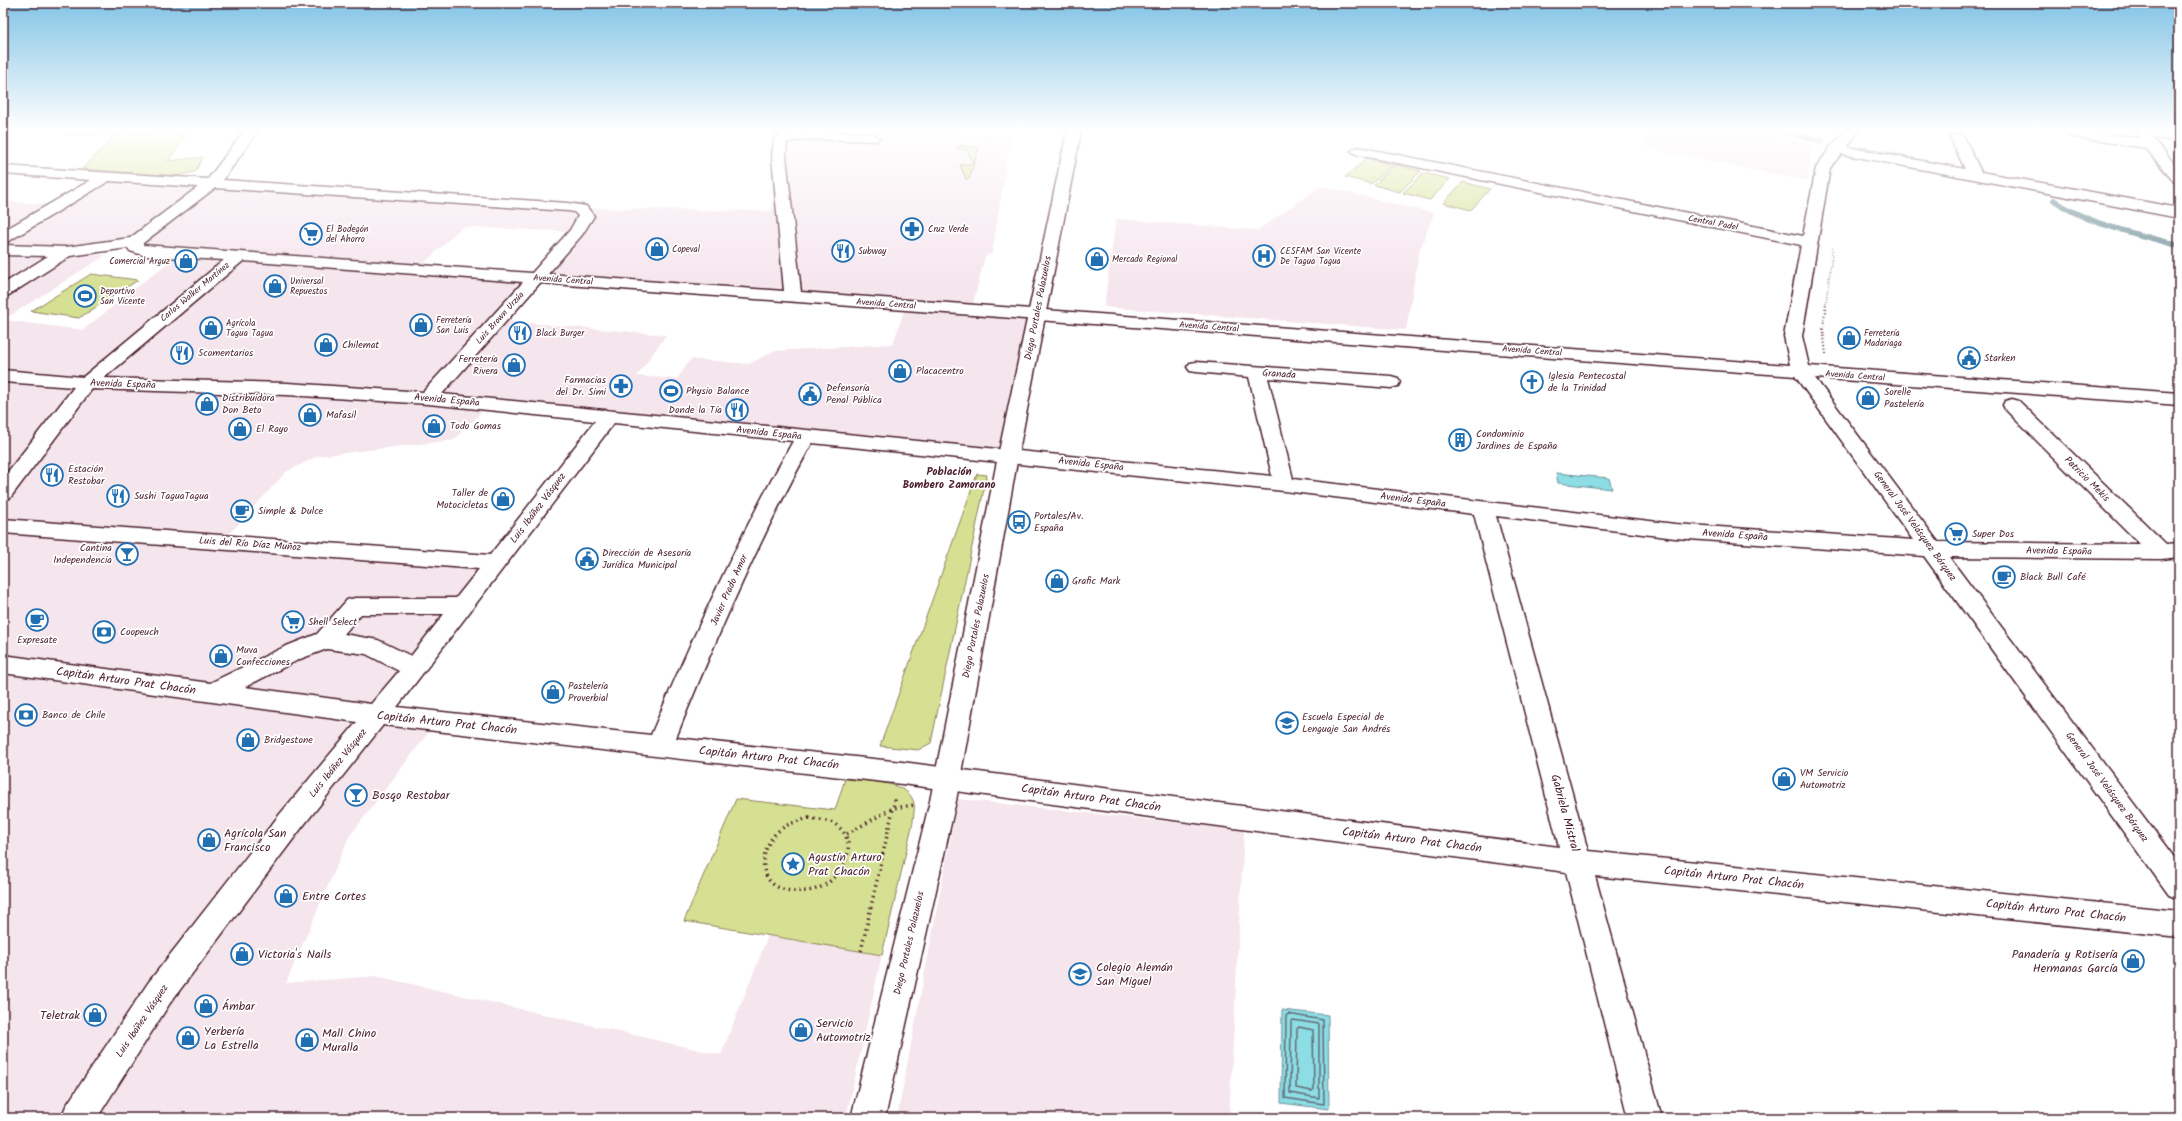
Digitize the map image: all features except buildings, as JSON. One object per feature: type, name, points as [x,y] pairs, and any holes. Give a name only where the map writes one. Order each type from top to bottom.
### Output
[{"type":"street","points":[[18,183],[53,183]]},
{"type":"street","points":[[3,238],[96,183]]},
{"type":"street","points":[[3,250],[66,252],[135,242],[213,183]]},
{"type":"street","name":"Luis Brown Urzúa","points":[[218,183],[579,208],[586,216],[577,232],[428,398]]},
{"type":"street","points":[[781,183],[790,278],[794,297]]},
{"type":"street","name":"Diego Portales Palazuelos","points":[[868,1118],[945,790],[1008,456],[1063,183]]},
{"type":"street","name":"Central Padel","points":[[1519,183],[1810,242]]},
{"type":"street","name":"General José Velásquez Bórquez","points":[[1820,183],[1792,336],[1801,372],[2179,886]]},
{"type":"street","points":[[2020,183],[2179,213]]},
{"type":"street","name":"Carlos Walker Martínez","points":[[135,242],[136,248],[146,251],[239,256]]},
{"type":"street","points":[[3,291],[66,252]]},
{"type":"street","name":"Avenida Central","points":[[239,256],[2179,399]]},
{"type":"street","name":"Carlos Walker Martínez","points":[[3,493],[34,450],[87,383],[239,256]]},
{"type":"street","points":[[1196,368],[1257,372]]},
{"type":"street","name":"Granada","points":[[1284,484],[1257,372],[1391,382]]},
{"type":"street","name":"Avenida España","points":[[3,376],[87,383],[287,389],[428,398],[1284,484],[1675,531],[1932,549],[2170,551]]},
{"type":"street","name":"Patricio Mekis","points":[[2012,405],[2170,551]]},
{"type":"street","name":"Luis Ibáñez Vásquez","points":[[78,1118],[159,993],[290,822],[415,668],[609,416]]},
{"type":"street","name":"Javier Prado Amor","points":[[660,745],[686,681],[765,509],[805,437]]},
{"type":"street","name":"Gabriela Mistral","points":[[1483,508],[1645,1118]]},
{"type":"street","name":"Luis del Río Díaz Muñoz","points":[[3,526],[496,563]]},
{"type":"street","points":[[212,693],[292,653],[325,640],[355,606],[463,606]]},
{"type":"street","points":[[325,640],[370,646],[415,668]]},
{"type":"street","name":"Capitán Arturo Prat Chacón","points":[[3,664],[377,715],[660,745],[902,773],[945,790],[1578,862],[2179,924]]},
{"type":"path","points":[[1827,359],[1823,329],[1833,245]]},
{"type":"path","points":[[861,951],[902,773]]},
{"type":"path","points":[[847,834],[893,808],[945,790]]},
{"type":"path","points":[[809,818],[824,819],[838,825],[847,834],[850,847],[848,861],[840,874],[828,884],[813,891],[798,892],[783,890],[774,884],[762,867],[763,856],[768,843],[779,830],[793,822],[809,818]]},
{"type":"shaded area","points":[[96,183],[216,183],[579,208],[772,211],[773,183],[1003,183],[992,253],[985,257],[972,307],[545,275],[583,232],[462,227],[418,269],[537,278],[494,320],[666,335],[637,376],[677,379],[691,359],[749,364],[774,351],[893,344],[906,305],[1036,315],[1008,456],[490,403],[454,440],[318,456],[286,472],[219,545],[496,563],[377,715],[438,720],[349,837],[286,983],[376,976],[721,1055],[768,936],[882,955],[846,1118],[3,1118],[3,510],[31,470],[3,464],[3,201],[60,205]],"holes":[[[135,243],[146,251],[180,253],[83,330],[3,320],[106,255],[69,253]]]},
{"type":"shaded area","name":"CESFAM San Vicente De Tagua Tagua","points":[[1321,186],[1434,213],[1419,252],[1406,330],[1104,307],[1116,219],[1258,230]]},
{"type":"shaded area","name":"Colegio Alemán San Miguel","points":[[958,799],[1244,830],[1229,1118],[897,1118]]},
{"type":"green space","points":[[1376,183],[1409,183],[1400,192],[1374,185]]},
{"type":"green space","points":[[1413,183],[1446,183],[1430,200],[1403,193]]},
{"type":"green space","points":[[1462,183],[1468,183],[1490,189],[1471,210],[1443,203]]},
{"type":"green space","name":"Deportivo San Vicente","points":[[91,274],[138,280],[79,318],[31,311]]},
{"type":"green space","points":[[977,474],[987,475],[931,743],[918,750],[880,746]]},
{"type":"green space","points":[[845,779],[873,781],[893,785],[909,793],[914,802],[913,822],[882,955],[684,921],[736,799],[835,810]]},
{"type":"water","points":[[1556,473],[1609,478],[1612,489],[1558,483]]},
{"type":"water","points":[[1282,1010],[1328,1015],[1329,1109],[1281,1103]]},
{"type":"waterway","points":[[2054,200],[2068,209],[2098,223],[2179,246]]},
{"type":"place","name":"Cruz Verde","points":[[912,229]]},
{"type":"place","name":"El Bodegón del Ahorro","points":[[311,234]]},
{"type":"place","name":"Copeval","points":[[657,249]]},
{"type":"place","name":"Subway","points":[[843,251]]},
{"type":"place","name":"CESFAM San Vicente De Tagua Tagua","points":[[1264,256]]},
{"type":"place","name":"Mercado Regional","points":[[1097,259]]},
{"type":"place","name":"Comercial Arguz","points":[[186,261]]},
{"type":"place","name":"Universal Repuestos","points":[[275,286]]},
{"type":"place","name":"Deportivo San Vicente","points":[[85,296]]},
{"type":"place","name":"Ferretería San Luis","points":[[421,325]]},
{"type":"place","name":"Agrícola Tagua Tagua","points":[[211,328]]},
{"type":"place","name":"Black Burger","points":[[520,333]]},
{"type":"place","name":"Ferretería Madariaga","points":[[1849,338]]},
{"type":"place","name":"Chilemat","points":[[326,345]]},
{"type":"place","name":"5comentarios","points":[[182,353]]},
{"type":"place","name":"Starken","points":[[1969,358]]},
{"type":"place","name":"Ferretería Rivera","points":[[514,365]]},
{"type":"place","name":"Placacentro","points":[[900,371]]},
{"type":"place","name":"Iglesia Pentecostal de la Trinidad","points":[[1532,382]]},
{"type":"place","name":"Farmacias del Dr. Simi","points":[[621,386]]},
{"type":"place","name":"Physio Balance","points":[[671,391]]},
{"type":"place","name":"Defensoría Penal Pública","points":[[810,394]]},
{"type":"place","name":"Sorelle Pastelería","points":[[1868,398]]},
{"type":"place","name":"Distribuidora Don Beto","points":[[207,404]]},
{"type":"place","name":"Donde la Tía","points":[[737,410]]},
{"type":"place","name":"Mafasil","points":[[310,415]]},
{"type":"place","name":"Todo Gomas","points":[[434,426]]},
{"type":"place","name":"El Rayo","points":[[240,429]]},
{"type":"place","name":"Condominio Jardines de España","points":[[1460,440]]},
{"type":"place","name":"Estación Restobar","points":[[52,475]]},
{"type":"place","name":"Sushi TaguaTagua","points":[[118,496]]},
{"type":"place","name":"Taller de Motocicletas","points":[[503,499]]},
{"type":"place","name":"Simple & Dulce","points":[[242,511]]},
{"type":"place","name":"Portales/Av. España","points":[[1019,522]]},
{"type":"place","name":"Super Dos","points":[[1956,534]]},
{"type":"place","name":"Cantina Independencia","points":[[127,554]]},
{"type":"place","name":"Dirección de Asesoría Jurídica Municipal","points":[[587,559]]},
{"type":"place","name":"Black Bull Café","points":[[2004,577]]},
{"type":"place","name":"Grafic Mark","points":[[1057,581]]},
{"type":"place","name":"Expresate","points":[[37,620]]},
{"type":"place","name":"Shell Select","points":[[293,622]]},
{"type":"place","name":"Coopeuch","points":[[104,632]]},
{"type":"place","name":"Muva Confecciones","points":[[221,656]]},
{"type":"place","name":"Pastelería Proverbial","points":[[553,692]]},
{"type":"place","name":"Banco de Chile","points":[[26,715]]},
{"type":"place","name":"Escuela Especial de Lenguaje San Andrés","points":[[1287,723]]},
{"type":"place","name":"Bridgestone","points":[[248,740]]},
{"type":"place","name":"VM Servicio Automotriz","points":[[1784,779]]},
{"type":"place","name":"Bosqo Restobar","points":[[356,795]]},
{"type":"place","name":"Agrícola San Francisco","points":[[209,840]]},
{"type":"place","name":"Agustín Arturo Prat Chacón","points":[[793,864]]},
{"type":"place","name":"Entre Cortes","points":[[286,896]]},
{"type":"place","name":"Victoria's Nails","points":[[242,954]]},
{"type":"place","name":"Panadería y Rotisería Hermanas García","points":[[2133,961]]},
{"type":"place","name":"Colegio Alemán San Miguel","points":[[1080,974]]},
{"type":"place","name":"Ámbar","points":[[206,1006]]},
{"type":"place","name":"Teletrak","points":[[95,1015]]},
{"type":"place","name":"Servicio Automotriz","points":[[801,1030]]},
{"type":"place","name":"Yerbería La Estrella","points":[[188,1038]]},
{"type":"place","name":"Mall Chino Muralla","points":[[307,1040]]},
{"type":"district","name":"Población Bombero Zamorano","points":[[949,478]]}]
